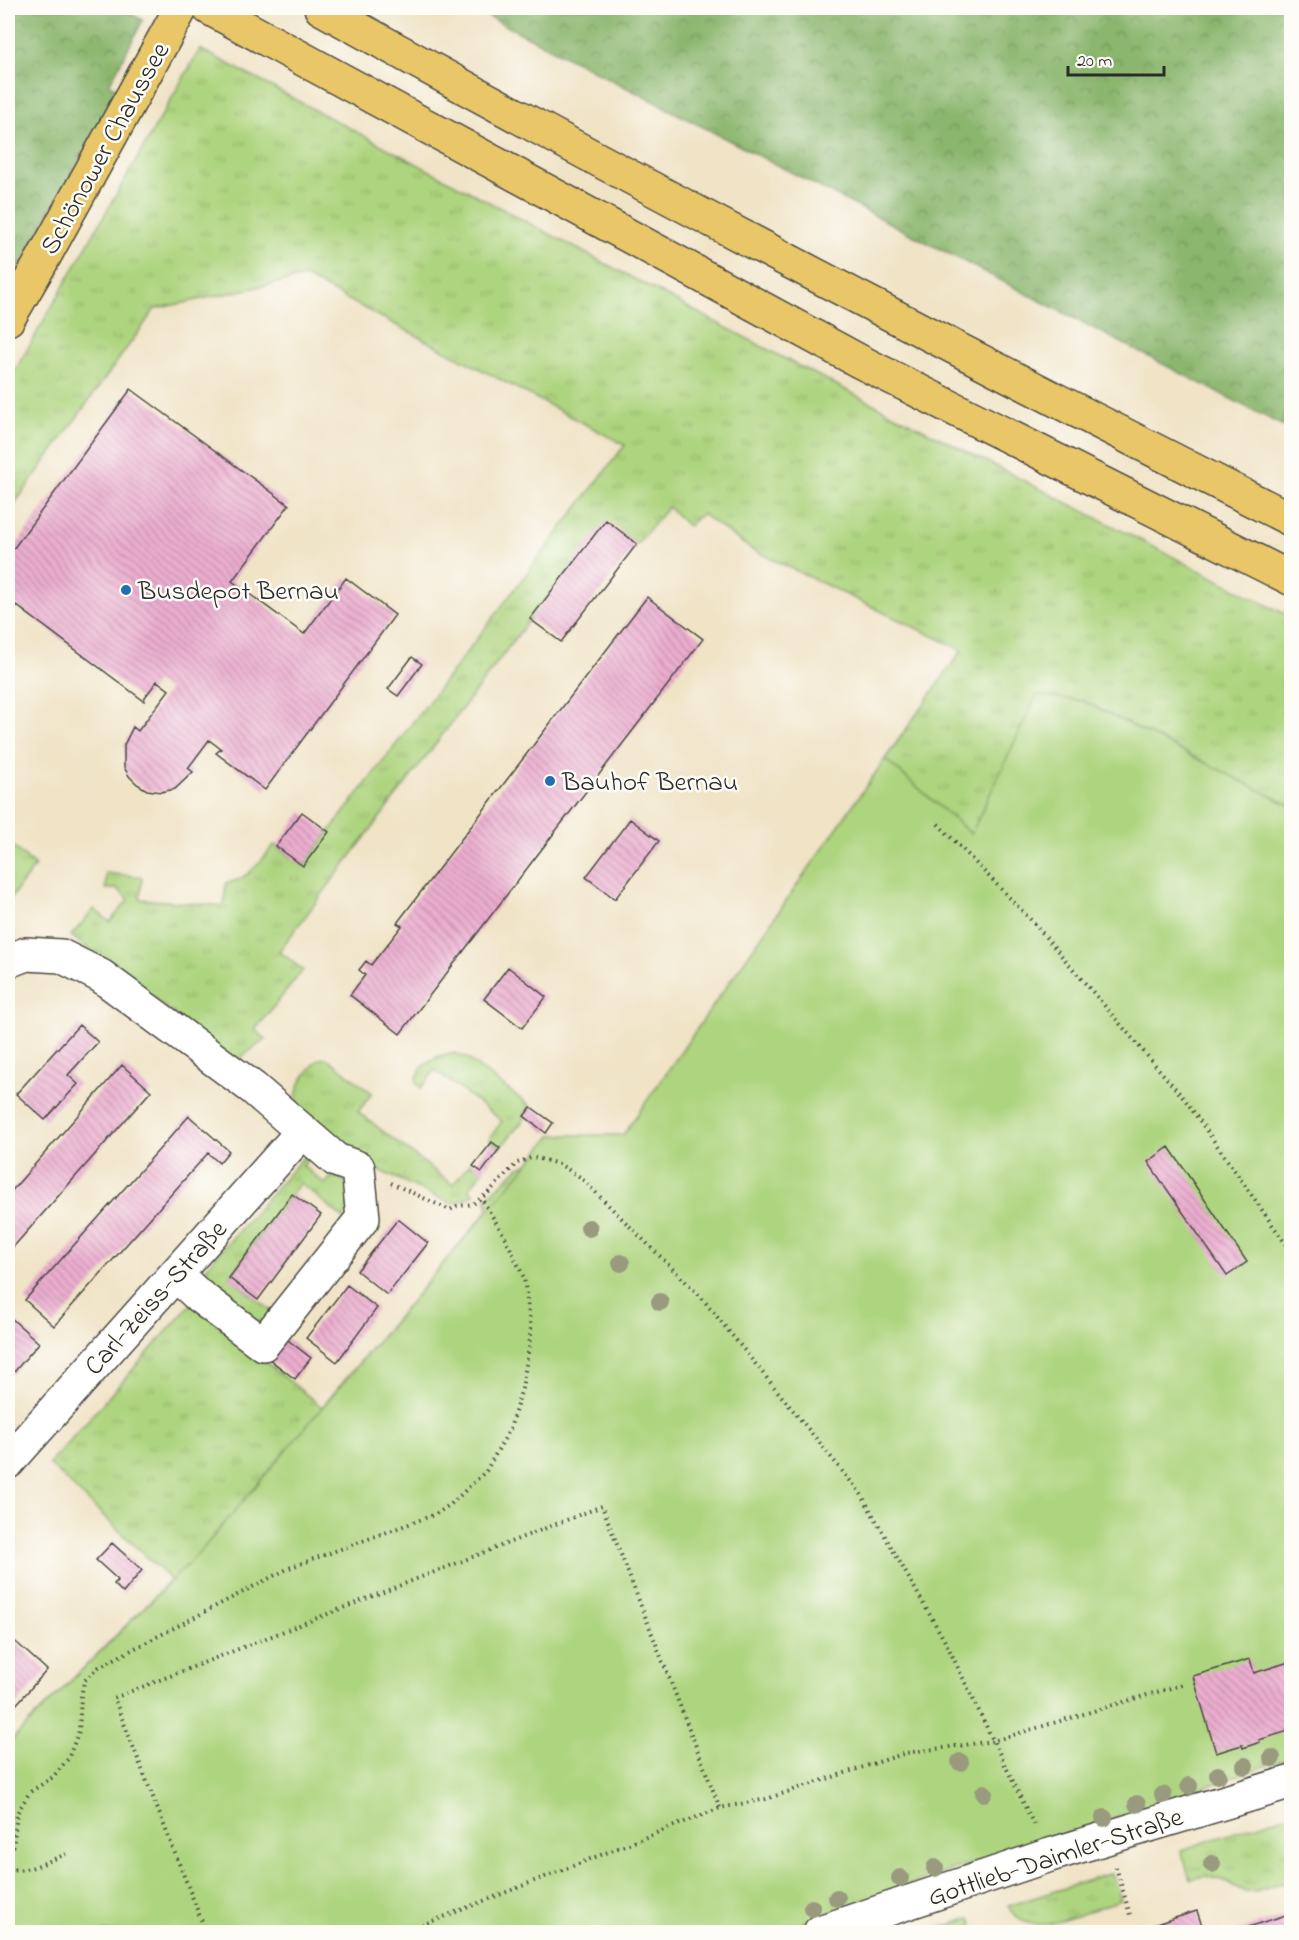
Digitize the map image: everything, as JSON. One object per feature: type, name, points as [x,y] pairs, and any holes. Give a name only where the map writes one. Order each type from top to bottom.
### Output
[{"type":"main road","name":"Schönower Chaussee","points":[[8,319],[181,8]]},
{"type":"main road","points":[[209,8],[859,361],[1292,579]]},
{"type":"main road","points":[[321,8],[497,106],[1105,426],[1292,520]]},
{"type":"street","points":[[8,961],[26,954],[61,956],[100,976],[253,1088],[336,1160],[358,1168],[363,1218],[263,1344],[199,1296],[176,1275]]},
{"type":"street","name":"Carl-Zeiss-Straße","points":[[8,1462],[303,1131]]},
{"type":"street","name":"Gottlieb-Daimler-Straße","points":[[820,1932],[1050,1855],[1292,1782]]},
{"type":"path","points":[[938,824],[1031,920],[1186,1101],[1292,1253]]},
{"type":"path","points":[[358,1168],[450,1210],[457,1206],[473,1204],[517,1163],[533,1156],[559,1164],[580,1177],[701,1297],[861,1494],[947,1645],[1050,1855]]},
{"type":"path","points":[[8,1858],[13,1849],[17,1813],[30,1792],[53,1777],[68,1759],[79,1731],[84,1681],[99,1667],[289,1568],[436,1514],[452,1504],[486,1471],[510,1429],[522,1388],[531,1328],[524,1278],[505,1237],[481,1198]]},
{"type":"path","points":[[206,1932],[114,1698],[602,1506],[720,1808]]},
{"type":"path","points":[[405,1932],[720,1808],[766,1799],[906,1753],[993,1741],[1184,1684]]},
{"type":"path","points":[[1106,1838],[1130,1915]]},
{"type":"path","points":[[8,1868],[16,1870],[33,1867],[66,1854]]},
{"type":"green space","points":[[8,8],[120,8],[143,20],[109,85],[118,89],[8,287]]},
{"type":"green space","points":[[472,8],[1291,8],[1292,390],[1282,424],[1291,427],[1291,430]]},
{"type":"green space","points":[[200,49],[797,365],[1291,617],[1291,806],[1083,701],[971,834],[885,759],[962,650],[751,549],[702,514],[688,526],[668,507],[637,544],[530,619],[279,951],[303,970],[255,1030],[266,1039],[236,1061],[71,936],[94,909],[110,922],[129,899],[117,889],[106,889],[106,873],[142,877],[140,899],[224,906],[226,883],[247,874],[274,845],[303,866],[625,445],[305,277],[155,309],[8,513],[8,383]]},
{"type":"green space","points":[[1291,390],[1291,427],[1282,425]]},
{"type":"green space","points":[[1037,695],[1083,701],[1291,806],[1291,1757],[1087,1828],[945,1872],[777,1932],[8,1932],[8,1744],[201,1551],[552,1135],[623,1135],[885,759],[971,834]]},
{"type":"green space","points":[[8,842],[35,866],[8,902]]},
{"type":"green space","points":[[453,1053],[465,1057],[531,1107],[524,1116],[526,1117],[500,1148],[489,1139],[502,1121],[435,1070],[421,1088],[416,1082],[424,1065],[440,1056]]},
{"type":"green space","points":[[327,1058],[372,1093],[358,1112],[453,1185],[470,1163],[482,1172],[469,1189],[474,1194],[459,1202],[450,1203],[376,1169],[300,1110],[297,1096],[301,1082],[319,1059]]},
{"type":"green space","points":[[306,1154],[309,1157],[303,1166],[325,1184],[334,1174],[344,1182],[355,1182],[344,1219],[300,1183],[229,1277],[274,1313],[269,1320],[249,1323],[200,1275]]},
{"type":"green space","points":[[531,1163],[576,1180],[8,1744],[171,1580],[49,1464],[192,1303],[322,1407],[488,1210],[486,1199],[519,1167]]},
{"type":"green space","points":[[1290,1814],[1292,1819],[1291,1882],[1255,1892],[1245,1892],[1225,1881],[1206,1876],[1190,1879],[1181,1850]]},
{"type":"green space","points":[[1112,1873],[1121,1900],[1067,1919],[1049,1924],[1031,1923],[1015,1915],[1008,1906]]},
{"type":"green space","points":[[971,1918],[973,1923],[969,1932],[927,1932]]},
{"type":"building","name":"Busdepot Bernau","points":[[131,389],[289,505],[232,581],[304,634],[346,578],[395,615],[265,790],[216,753],[221,749],[209,740],[188,768],[193,772],[175,789],[161,792],[147,790],[137,784],[124,767],[124,745],[133,727],[138,731],[169,690],[157,681],[144,701],[8,599],[8,556]]},
{"type":"building","points":[[606,520],[637,544],[561,642],[530,619]]},
{"type":"building","name":"Bauhof Bernau","points":[[647,597],[703,639],[400,1034],[350,995],[365,975],[359,970],[366,961],[371,965],[402,926],[397,923]]},
{"type":"building","points":[[412,657],[422,664],[398,696],[388,689]]},
{"type":"building","points":[[302,812],[329,832],[303,866],[276,846]]},
{"type":"building","points":[[630,819],[659,841],[615,899],[586,877]]},
{"type":"building","points":[[508,967],[546,997],[522,1028],[484,999]]},
{"type":"building","points":[[79,1025],[98,1042],[68,1075],[78,1084],[45,1120],[16,1094]]},
{"type":"building","points":[[122,1065],[151,1091],[8,1253],[8,1195]]},
{"type":"building","points":[[531,1107],[553,1123],[546,1133],[524,1116]]},
{"type":"building","points":[[189,1116],[229,1151],[219,1163],[208,1153],[54,1326],[25,1300]]},
{"type":"building","points":[[492,1142],[500,1148],[482,1172],[473,1166]]},
{"type":"building","points":[[1169,1147],[1247,1262],[1227,1276],[1148,1162]]},
{"type":"building","points":[[292,1194],[321,1215],[258,1300],[229,1278]]},
{"type":"building","points":[[398,1219],[428,1243],[387,1295],[357,1271]]},
{"type":"building","points":[[347,1285],[377,1308],[337,1362],[306,1338]]},
{"type":"building","points":[[11,1318],[39,1343],[8,1379],[8,1321]]},
{"type":"building","points":[[280,1334],[311,1358],[295,1379],[264,1355]]},
{"type":"building","points":[[112,1543],[142,1570],[123,1593],[114,1584],[118,1580],[96,1560]]},
{"type":"building","points":[[8,1635],[47,1670],[15,1706],[8,1699]]},
{"type":"building","points":[[1250,1659],[1254,1673],[1292,1661],[1292,1730],[1259,1740],[1260,1742],[1243,1748],[1242,1745],[1216,1753],[1193,1676]]},
{"type":"building","points":[[1197,1911],[1204,1932],[1131,1932]]},
{"type":"building","points":[[1292,1913],[1292,1932],[1233,1932]]},
{"type":"place","name":"Busdepot Bernau","points":[[126,590]]},
{"type":"place","name":"Bauhof Bernau","points":[[550,781]]}]
